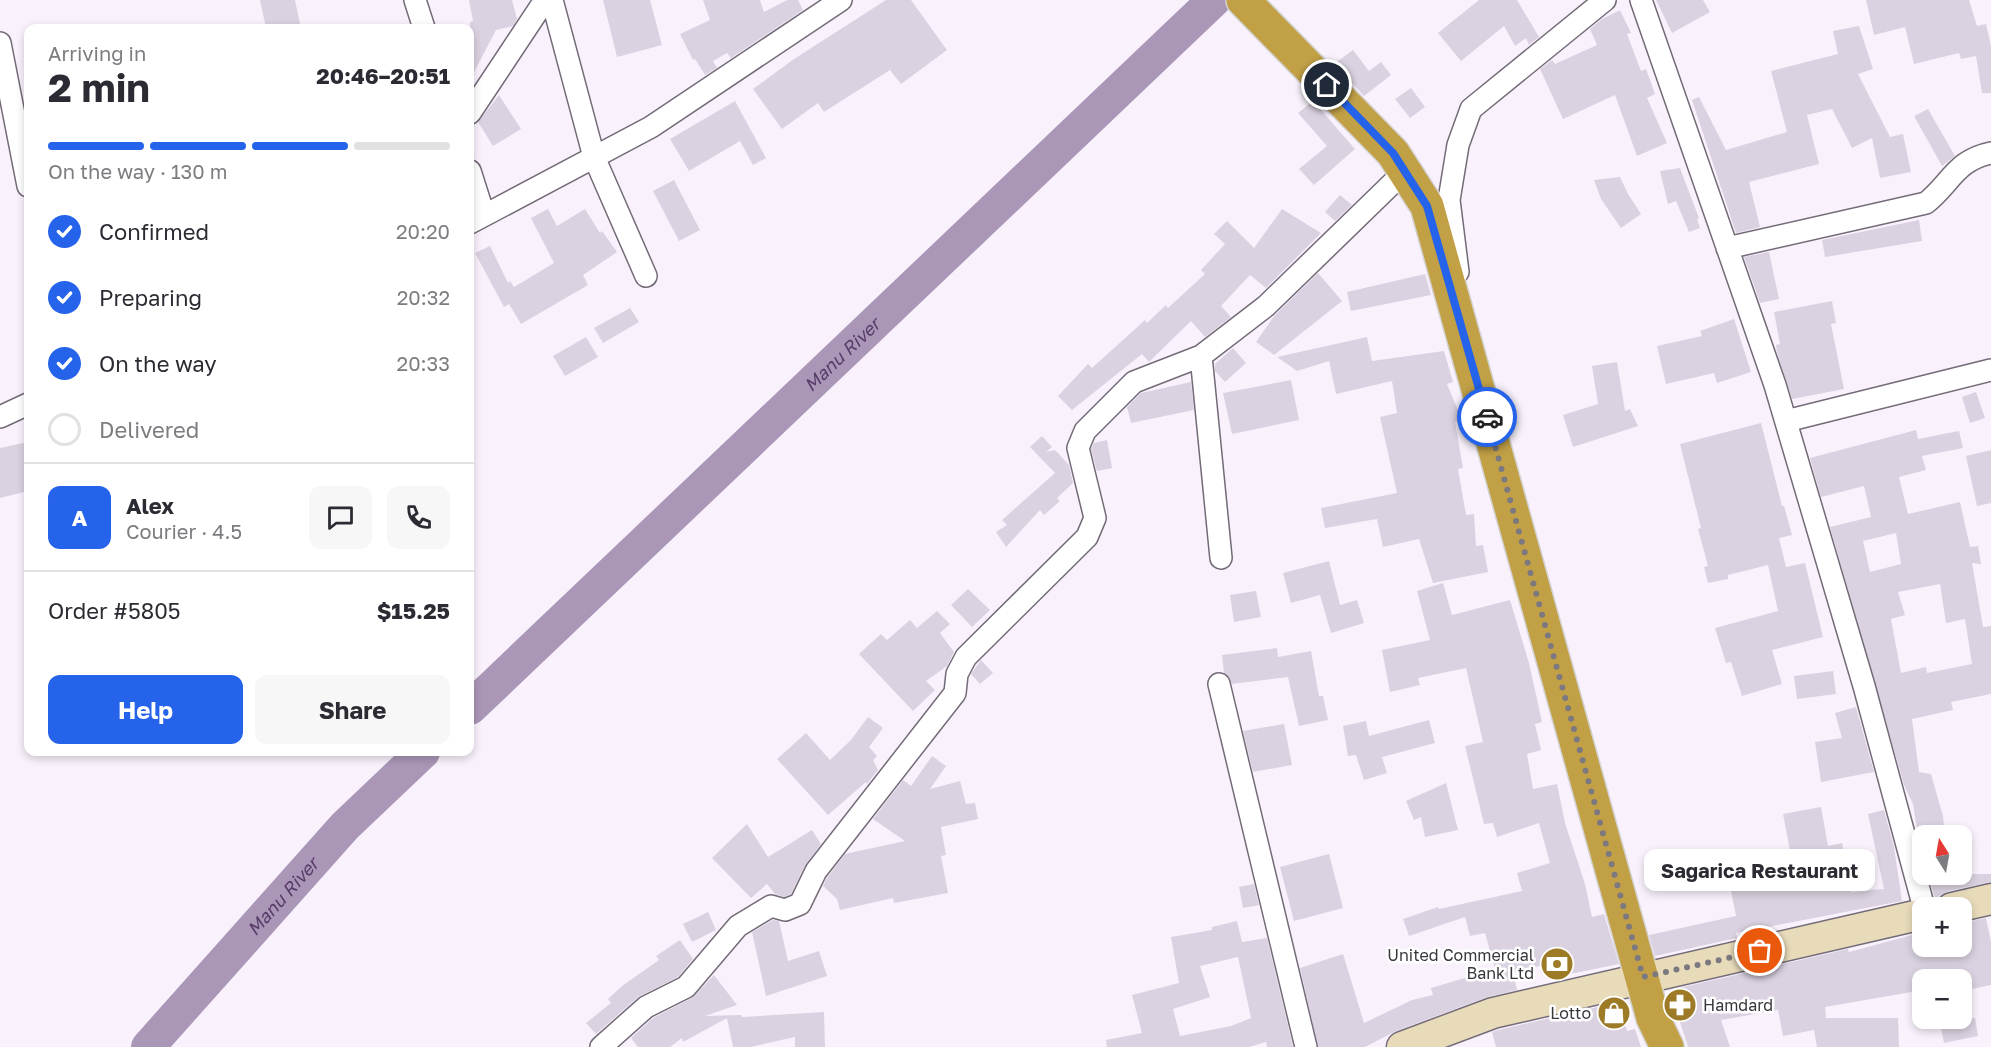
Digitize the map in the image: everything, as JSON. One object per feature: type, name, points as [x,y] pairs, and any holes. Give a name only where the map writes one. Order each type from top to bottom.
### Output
[{"type":"highway","points":[[1243,0],[1399,162],[1427,206],[1653,1018],[1667,1047]]},
{"type":"main road","points":[[1972,903],[1991,899]]},
{"type":"main road","points":[[1402,1047],[1493,1013],[1912,916]]},
{"type":"street","points":[[415,0],[423,24]]},
{"type":"street","points":[[474,107],[545,0]]},
{"type":"street","points":[[552,0],[594,157],[646,276]]},
{"type":"street","points":[[474,198],[477,219],[651,127],[841,0]]},
{"type":"street","points":[[1466,344],[1449,200],[1458,145],[1470,109],[1605,0]]},
{"type":"street","points":[[1641,0],[1786,422],[1864,686],[1921,897]]},
{"type":"street","points":[[0,43],[24,166]]},
{"type":"street","points":[[1727,248],[1926,203],[1943,189],[1955,170],[1982,155],[1991,153]]},
{"type":"street","points":[[601,1047],[646,1007],[686,987],[738,926],[771,906],[785,910],[800,904],[816,871],[955,693],[957,674],[966,657],[1087,537],[1095,518],[1078,448],[1085,431],[1134,382],[1201,356],[1266,306],[1399,162]]},
{"type":"street","points":[[1201,356],[1221,558]]},
{"type":"street","points":[[1786,422],[1991,370]]},
{"type":"street","points":[[0,417],[24,406]]},
{"type":"street","points":[[1219,684],[1306,1047]]},
{"type":"building","points":[[260,0],[295,0],[300,24],[265,24]]},
{"type":"building","points":[[469,0],[512,0],[517,19],[513,26],[496,30],[474,72],[474,24],[470,24],[473,21]]},
{"type":"building","points":[[603,0],[650,0],[662,45],[617,57]]},
{"type":"building","points":[[703,0],[760,0],[764,12],[787,0],[798,0],[803,10],[731,58],[727,53],[713,61],[717,68],[705,75],[695,59],[693,60],[680,34],[710,20]]},
{"type":"building","points":[[886,0],[911,0],[947,50],[901,84],[890,70],[824,112],[818,103],[782,129],[753,89],[794,59]]},
{"type":"building","points":[[1479,0],[1517,0],[1539,37],[1529,45],[1526,38],[1515,46],[1504,26],[1461,61],[1438,33]]},
{"type":"building","points":[[1656,0],[1703,0],[1710,12],[1672,33]]},
{"type":"building","points":[[1866,0],[1969,0],[1977,26],[1986,24],[1991,46],[1991,93],[1982,93],[1976,56],[1961,59],[1959,53],[1914,64],[1905,27],[1874,35]]},
{"type":"building","points":[[1620,10],[1631,33],[1627,34],[1641,71],[1646,69],[1655,94],[1647,98],[1667,143],[1637,156],[1615,95],[1563,119],[1540,69],[1552,60],[1555,64],[1597,45],[1590,29],[1602,19]]},
{"type":"building","points":[[1859,26],[1873,69],[1858,74],[1890,137],[1903,134],[1911,172],[1880,178],[1872,138],[1852,148],[1832,109],[1807,115],[1819,164],[1749,182],[1760,227],[1736,233],[1692,100],[1699,97],[1726,150],[1787,132],[1771,71],[1838,54],[1833,31]]},
{"type":"building","points":[[1353,50],[1369,71],[1381,62],[1391,75],[1364,96],[1334,64]]},
{"type":"building","points":[[1411,88],[1425,107],[1410,118],[1395,99]]},
{"type":"building","points":[[499,95],[521,129],[493,146],[478,122]]},
{"type":"building","points":[[735,101],[766,158],[753,165],[740,141],[689,171],[670,139]]},
{"type":"building","points":[[1313,101],[1355,149],[1314,185],[1299,169],[1327,146],[1298,113]]},
{"type":"building","points":[[1928,109],[1955,156],[1942,166],[1914,116]]},
{"type":"building","points":[[1680,168],[1699,218],[1697,219],[1700,228],[1689,232],[1676,201],[1668,204],[1660,171]]},
{"type":"building","points":[[1620,177],[1641,214],[1621,228],[1601,199],[1594,180]]},
{"type":"building","points":[[674,180],[700,230],[679,241],[653,191]]},
{"type":"building","points":[[1340,195],[1352,205],[1335,221],[1325,212]]},
{"type":"building","points":[[548,209],[557,226],[585,209],[600,233],[602,231],[617,252],[583,275],[588,285],[521,324],[509,304],[504,307],[475,253],[490,246],[508,283],[510,281],[514,287],[554,263],[531,218]]},
{"type":"building","points":[[1282,209],[1321,233],[1266,288],[1250,275],[1221,306],[1231,317],[1205,337],[1191,321],[1149,362],[1142,354],[1072,410],[1058,396],[1088,364],[1092,368],[1145,320],[1147,323],[1166,305],[1168,308],[1205,274],[1201,270],[1225,244],[1214,234],[1227,221],[1254,248]]},
{"type":"building","points":[[1919,220],[1922,241],[1825,257],[1822,240]]},
{"type":"building","points":[[1769,252],[1779,299],[1760,303],[1744,257]]},
{"type":"building","points":[[1318,273],[1342,301],[1274,355],[1256,342],[1274,316]]},
{"type":"building","points":[[1425,274],[1431,295],[1351,311],[1347,292]]},
{"type":"building","points":[[1832,301],[1836,323],[1831,324],[1844,389],[1792,399],[1777,352],[1776,345],[1780,344],[1774,312]]},
{"type":"building","points":[[630,308],[639,322],[603,343],[594,328]]},
{"type":"building","points":[[1734,319],[1751,372],[1717,383],[1714,373],[1666,384],[1657,346],[1702,336],[1700,331]]},
{"type":"building","points":[[586,337],[598,357],[565,376],[553,356]]},
{"type":"building","points":[[1367,337],[1372,361],[1444,351],[1453,382],[1447,384],[1462,420],[1455,422],[1463,468],[1458,469],[1466,515],[1474,514],[1476,546],[1483,545],[1488,572],[1433,583],[1419,539],[1383,547],[1377,519],[1325,528],[1321,508],[1397,493],[1380,417],[1397,413],[1392,381],[1336,394],[1329,361],[1297,371],[1277,357]]},
{"type":"building","points":[[1233,348],[1246,363],[1225,382],[1215,371],[1215,364]]},
{"type":"building","points":[[1617,362],[1625,411],[1630,409],[1638,426],[1573,447],[1563,415],[1598,404],[1592,366]]},
{"type":"building","points":[[1291,380],[1299,420],[1232,434],[1223,393]]},
{"type":"building","points":[[1191,382],[1194,410],[1131,423],[1127,407],[1141,393]]},
{"type":"building","points":[[1976,392],[1985,418],[1970,423],[1962,397]]},
{"type":"building","points":[[1761,423],[1782,506],[1784,506],[1792,535],[1779,538],[1786,567],[1805,563],[1823,637],[1772,650],[1782,684],[1742,696],[1731,662],[1726,663],[1715,628],[1778,611],[1768,565],[1728,575],[1728,579],[1708,583],[1704,567],[1708,566],[1698,529],[1701,528],[1680,444]]},
{"type":"building","points":[[1916,430],[1918,439],[1959,431],[1963,448],[1922,456],[1926,470],[1899,477],[1908,514],[1960,502],[1970,547],[1978,546],[1981,564],[1972,563],[1983,627],[1991,626],[1991,694],[1951,702],[1953,710],[1912,719],[1919,772],[1931,774],[1944,825],[1916,825],[1913,804],[1904,785],[1830,527],[1871,517],[1864,486],[1821,497],[1810,458]],"holes":[[[1896,533],[1901,564],[1870,572],[1863,541]],[[1940,584],[1946,623],[1965,619],[1972,664],[1927,673],[1926,667],[1901,673],[1891,619],[1905,615],[1898,592]]]},
{"type":"building","points":[[1042,436],[1052,447],[1046,452],[1055,450],[1069,465],[1073,483],[1057,498],[1060,501],[1044,515],[1040,510],[1006,547],[996,532],[1007,525],[1002,520],[1055,473],[1030,447]]},
{"type":"building","points":[[1107,440],[1112,468],[1097,471],[1091,449],[1094,443]]},
{"type":"building","points":[[24,443],[24,492],[0,498],[0,448]]},
{"type":"building","points":[[1991,450],[1991,503],[1977,506],[1966,456]]},
{"type":"building","points":[[1329,561],[1340,605],[1357,600],[1364,623],[1331,633],[1320,595],[1291,603],[1283,573]]},
{"type":"building","points":[[1443,583],[1452,615],[1510,600],[1529,663],[1542,722],[1535,724],[1541,750],[1527,754],[1533,789],[1557,784],[1565,823],[1585,884],[1592,917],[1604,914],[1619,964],[1551,978],[1548,964],[1513,972],[1517,990],[1487,997],[1396,1031],[1365,1047],[1318,1047],[1300,968],[1343,954],[1364,1023],[1412,1000],[1433,995],[1431,988],[1495,969],[1485,933],[1470,936],[1465,917],[1409,936],[1403,919],[1438,907],[1439,909],[1522,891],[1517,873],[1550,863],[1539,823],[1497,837],[1493,823],[1484,824],[1465,746],[1483,742],[1466,668],[1418,678],[1420,685],[1390,692],[1382,650],[1430,640],[1417,591]]},
{"type":"building","points":[[968,589],[990,610],[972,627],[951,605]]},
{"type":"building","points":[[1256,591],[1261,617],[1234,622],[1230,595]]},
{"type":"building","points":[[937,611],[950,624],[940,633],[954,652],[947,666],[926,681],[935,690],[913,711],[859,654],[881,634],[887,640],[910,620],[917,628]]},
{"type":"building","points":[[1277,648],[1278,657],[1311,651],[1319,696],[1323,696],[1328,720],[1299,726],[1288,677],[1232,684],[1224,673],[1222,655]]},
{"type":"building","points":[[981,660],[993,673],[980,684],[971,674]]},
{"type":"building","points":[[1833,671],[1836,694],[1797,699],[1794,676]]},
{"type":"building","points":[[1856,707],[1874,772],[1821,782],[1815,742],[1842,738],[1835,713]]},
{"type":"building","points":[[868,717],[883,728],[869,747],[877,756],[873,760],[878,770],[867,784],[866,782],[828,815],[777,759],[806,733],[830,760],[851,740]]},
{"type":"building","points":[[1429,720],[1435,743],[1382,757],[1387,773],[1364,780],[1356,755],[1348,756],[1343,726],[1366,721],[1369,736]]},
{"type":"building","points":[[1284,724],[1292,765],[1253,772],[1243,731]]},
{"type":"building","points":[[932,756],[946,766],[930,789],[960,781],[966,804],[975,803],[978,819],[941,827],[946,855],[941,856],[948,893],[894,903],[893,898],[840,910],[837,899],[823,886],[827,878],[845,854],[905,841],[873,819],[903,780],[911,786]]},
{"type":"building","points":[[1446,783],[1458,830],[1425,837],[1421,817],[1414,820],[1406,801]]},
{"type":"building","points":[[1821,807],[1828,846],[1842,843],[1851,892],[1884,889],[1868,814],[1884,810],[1894,847],[1902,901],[1736,933],[1737,938],[1655,956],[1649,935],[1736,916],[1726,866],[1743,863],[1744,866],[1791,856],[1783,814]]},
{"type":"building","points":[[747,824],[768,857],[812,830],[821,844],[805,865],[791,894],[784,897],[775,894],[767,884],[751,898],[712,858]]},
{"type":"building","points":[[1329,854],[1343,908],[1294,921],[1280,867]]},
{"type":"building","points":[[1972,874],[1991,874],[1991,882],[1948,891],[1934,897],[1931,885],[1972,885]]},
{"type":"building","points":[[1254,884],[1259,905],[1243,908],[1239,887]]},
{"type":"building","points":[[708,912],[716,930],[692,942],[683,924]]},
{"type":"building","points":[[1986,918],[1991,942],[1991,985],[1972,989],[1972,969],[1912,969],[1912,992],[1825,1007],[1826,1018],[1898,1018],[1899,1047],[1817,1047],[1814,1030],[1783,1036],[1778,1010],[1721,1020],[1730,1047],[1688,1047],[1679,1019],[1676,1020],[1670,990],[1848,949],[1849,952],[1912,935],[1912,957],[1972,957],[1972,921]]},
{"type":"building","points":[[773,920],[779,921],[788,961],[819,951],[827,976],[766,996],[752,932]]},
{"type":"building","points":[[1237,921],[1242,942],[1267,938],[1293,1047],[1267,1047],[1266,1042],[1249,1047],[1107,1047],[1106,1040],[1142,1033],[1132,995],[1179,983],[1171,937],[1212,930],[1212,927]],"holes":[[[1238,957],[1251,1018],[1231,1026],[1180,1036],[1173,1009],[1210,997],[1200,966]]]},
{"type":"building","points":[[680,940],[693,959],[678,977],[638,997],[596,1034],[586,1023],[611,1003],[608,999],[622,986],[659,960],[656,956]]},
{"type":"building","points":[[714,975],[737,1005],[705,1016],[741,1015],[742,1017],[824,1012],[825,1047],[795,1047],[795,1037],[750,1047],[733,1047],[727,1018],[683,1042],[682,1038],[670,1047],[638,1047],[631,1038],[653,1018],[692,998]]},
{"type":"building","points":[[1619,1002],[1627,1031],[1635,1029],[1641,1047],[1496,1047],[1492,1032]]},
{"type":"building","points":[[1972,1018],[1975,1018],[1978,1036],[1944,1043],[1941,1029],[1972,1029]]},
{"type":"waterway","name":"Manu River","points":[[474,704],[1214,0]]},
{"type":"waterway","name":"Manu River","points":[[148,1047],[345,826],[419,756]]},
{"type":"way so far","points":[[1487,417],[1643,977],[1760,951]]},
{"type":"place","name":"Sagarica Restaurant","points":[[1760,951]]},
{"type":"place","name":"United Commercial Bank Ltd","points":[[1557,964]]},
{"type":"place","name":"Hamdard","points":[[1680,1005]]},
{"type":"place","name":"Lotto","points":[[1614,1013]]},
{"type":"route","points":[[1327,85],[1393,153],[1427,206],[1487,417]]}]
